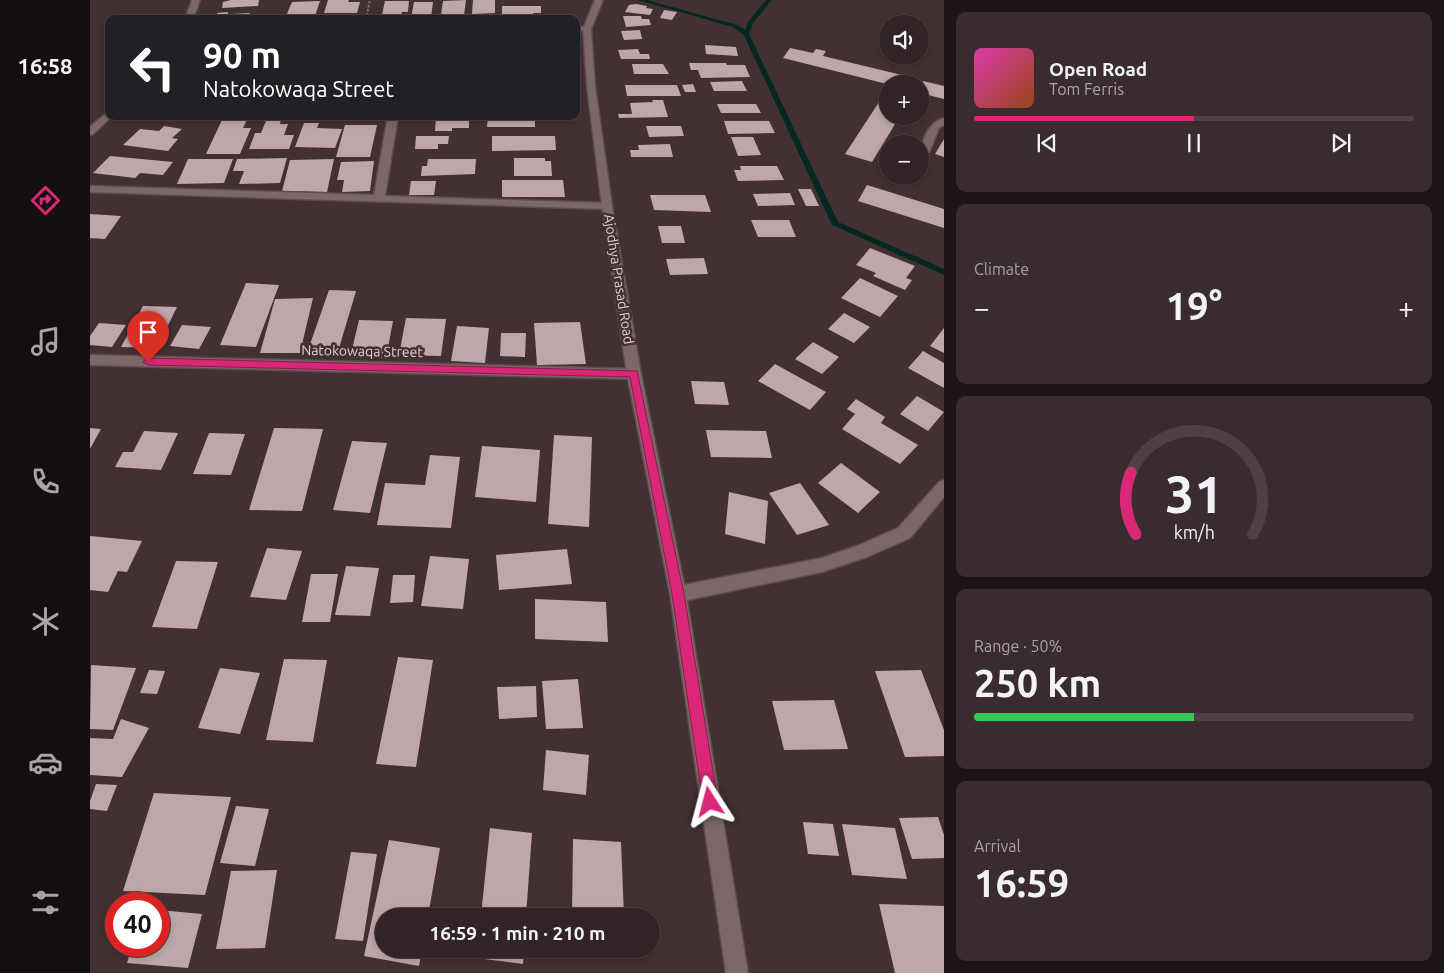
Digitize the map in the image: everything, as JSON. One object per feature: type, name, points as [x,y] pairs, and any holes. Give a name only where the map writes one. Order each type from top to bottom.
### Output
[{"type":"street","points":[[190,15],[196,0]]},
{"type":"street","name":"Ajodhya Prasad Road","points":[[599,0],[581,29],[634,374],[678,594],[737,973]]},
{"type":"street","points":[[90,132],[105,118]]},
{"type":"street","points":[[379,199],[392,120]]},
{"type":"street","points":[[929,141],[935,126],[944,122]]},
{"type":"street","points":[[90,189],[607,206]]},
{"type":"street","name":"Natokowaqa Street","points":[[90,360],[634,374]]},
{"type":"street","points":[[678,594],[822,566],[862,552],[904,533],[944,486]]},
{"type":"path","points":[[367,15],[370,0]]},
{"type":"building","points":[[231,0],[259,0],[258,6],[222,8],[223,2]]},
{"type":"building","points":[[328,0],[360,2],[357,13],[324,13]]},
{"type":"building","points":[[466,0],[464,15],[441,15],[443,1]]},
{"type":"building","points":[[473,0],[495,0],[495,13],[472,14]]},
{"type":"building","points":[[320,1],[315,15],[286,15],[292,2]]},
{"type":"building","points":[[385,1],[409,1],[408,12],[402,12],[401,15],[382,15]]},
{"type":"building","points":[[414,2],[433,2],[431,15],[412,15]]},
{"type":"building","points":[[636,4],[653,9],[650,15],[625,12],[629,5]]},
{"type":"building","points":[[502,6],[541,6],[541,13],[533,13],[533,15],[502,15]]},
{"type":"building","points":[[664,10],[677,12],[672,20],[660,18]]},
{"type":"building","points":[[228,12],[228,15],[217,15],[217,13]]},
{"type":"building","points":[[250,13],[249,15],[230,14]]},
{"type":"building","points":[[623,16],[641,16],[642,19],[649,19],[651,25],[626,27]]},
{"type":"building","points":[[640,30],[642,39],[624,40],[621,31]]},
{"type":"building","points":[[705,45],[736,47],[738,56],[706,54]]},
{"type":"building","points":[[790,48],[813,53],[816,49],[826,51],[823,56],[902,75],[879,75],[879,82],[783,58]]},
{"type":"building","points":[[638,49],[640,54],[649,54],[650,59],[621,59],[618,50]]},
{"type":"building","points":[[689,63],[745,65],[750,77],[701,78],[698,70],[691,70]]},
{"type":"building","points":[[632,64],[663,64],[669,74],[634,74]]},
{"type":"building","points":[[742,81],[747,91],[714,91],[710,82]]},
{"type":"building","points":[[929,82],[944,86],[944,99],[929,95]]},
{"type":"building","points":[[693,84],[696,92],[685,92],[682,85]]},
{"type":"building","points":[[625,85],[677,85],[681,96],[627,96]]},
{"type":"building","points":[[652,100],[663,100],[668,117],[619,118],[618,114],[632,114],[630,103],[653,102]]},
{"type":"building","points":[[879,102],[879,125],[895,125],[888,135],[879,135],[879,150],[872,162],[845,154]]},
{"type":"building","points":[[717,104],[756,104],[761,113],[721,113]]},
{"type":"building","points":[[222,120],[247,120],[243,128],[251,128],[240,154],[206,154]]},
{"type":"building","points":[[281,120],[280,124],[288,124],[284,135],[294,135],[289,149],[249,149],[255,133],[261,133],[266,121]]},
{"type":"building","points":[[436,120],[469,120],[469,128],[435,131]]},
{"type":"building","points":[[488,120],[535,120],[535,127],[487,127]]},
{"type":"building","points":[[724,121],[769,121],[775,133],[728,134]]},
{"type":"building","points":[[304,123],[319,123],[317,128],[342,129],[335,148],[295,147]]},
{"type":"building","points":[[345,125],[377,125],[370,157],[336,157]]},
{"type":"building","points":[[164,126],[182,129],[172,138],[178,139],[168,151],[123,145],[140,129],[159,131]]},
{"type":"building","points":[[646,126],[681,126],[684,136],[649,137]]},
{"type":"building","points":[[416,136],[449,136],[448,144],[438,144],[438,149],[415,149]]},
{"type":"building","points":[[492,136],[555,136],[556,150],[492,151]]},
{"type":"building","points":[[731,137],[753,137],[761,155],[738,156]]},
{"type":"building","points":[[944,139],[944,157],[935,154]]},
{"type":"building","points":[[670,144],[673,157],[631,157],[630,150],[639,150],[638,145]]},
{"type":"building","points":[[110,156],[173,162],[163,175],[140,173],[135,178],[93,173]]},
{"type":"building","points":[[287,158],[280,183],[239,184],[244,171],[233,171],[237,159]]},
{"type":"building","points":[[514,158],[545,158],[545,161],[551,161],[552,176],[514,176]]},
{"type":"building","points":[[188,159],[233,159],[224,183],[177,184]]},
{"type":"building","points":[[334,159],[327,192],[282,191],[290,160]]},
{"type":"building","points":[[428,159],[476,159],[475,174],[421,176],[422,166],[427,166]]},
{"type":"building","points":[[374,161],[370,191],[342,192],[344,180],[337,180],[341,162]]},
{"type":"building","points":[[740,166],[777,166],[784,180],[738,181],[734,170],[741,170]]},
{"type":"building","points":[[502,180],[563,180],[565,197],[502,197]]},
{"type":"building","points":[[411,181],[436,181],[434,195],[409,195]]},
{"type":"building","points":[[867,185],[944,209],[944,228],[858,201]]},
{"type":"building","points":[[798,189],[811,189],[819,206],[806,206]]},
{"type":"building","points":[[790,193],[795,205],[758,206],[753,194]]},
{"type":"building","points":[[650,195],[705,195],[711,212],[654,210]]},
{"type":"building","points":[[90,214],[121,216],[105,239],[90,238]]},
{"type":"building","points":[[751,220],[789,220],[796,237],[758,237]]},
{"type":"building","points":[[658,226],[681,226],[685,243],[662,243]]},
{"type":"building","points":[[870,248],[915,266],[906,278],[912,280],[905,290],[873,276],[876,273],[856,265]]},
{"type":"building","points":[[704,258],[708,274],[670,275],[666,259]]},
{"type":"building","points":[[860,278],[898,296],[880,317],[841,298]]},
{"type":"building","points":[[246,283],[279,285],[256,347],[220,345]]},
{"type":"building","points":[[329,290],[356,291],[337,355],[307,353]]},
{"type":"building","points":[[313,298],[300,353],[260,353],[275,299]]},
{"type":"building","points":[[143,306],[177,307],[157,348],[121,347]]},
{"type":"building","points":[[844,313],[870,327],[854,343],[828,329]]},
{"type":"building","points":[[406,318],[446,319],[441,356],[399,355]]},
{"type":"building","points":[[359,320],[393,321],[386,358],[350,358]]},
{"type":"building","points":[[580,322],[586,364],[537,365],[534,323]]},
{"type":"building","points":[[99,323],[126,325],[112,347],[90,345],[90,336]]},
{"type":"building","points":[[182,325],[211,327],[199,349],[170,346]]},
{"type":"building","points":[[457,326],[489,328],[485,363],[451,361]]},
{"type":"building","points":[[944,328],[944,353],[930,346]]},
{"type":"building","points":[[501,333],[526,333],[525,357],[500,356]]},
{"type":"building","points":[[813,342],[839,357],[822,374],[795,359]]},
{"type":"building","points":[[923,351],[944,363],[944,388],[908,368]]},
{"type":"building","points":[[775,364],[826,392],[810,410],[758,381]]},
{"type":"building","points":[[691,381],[724,382],[729,405],[695,404]]},
{"type":"building","points":[[917,396],[944,412],[928,431],[900,414]]},
{"type":"building","points":[[856,399],[885,417],[881,423],[918,445],[900,464],[842,429],[855,414],[847,409]]},
{"type":"building","points":[[90,428],[101,429],[90,449]]},
{"type":"building","points":[[274,428],[323,429],[302,511],[249,510]]},
{"type":"building","points":[[706,430],[766,431],[772,458],[711,457]]},
{"type":"building","points":[[144,431],[178,433],[161,470],[115,467],[123,452],[133,452]]},
{"type":"building","points":[[209,433],[245,434],[231,475],[193,474]]},
{"type":"building","points":[[554,435],[592,437],[589,527],[548,524]]},
{"type":"building","points":[[352,441],[387,443],[370,513],[333,510]]},
{"type":"building","points":[[482,446],[540,450],[536,502],[475,497]]},
{"type":"building","points":[[430,455],[460,457],[451,528],[377,525],[385,483],[425,485]]},
{"type":"building","points":[[841,463],[880,492],[858,513],[818,483]]},
{"type":"building","points":[[800,483],[829,525],[797,535],[769,493]]},
{"type":"building","points":[[729,492],[768,501],[765,544],[725,534]]},
{"type":"building","points":[[90,536],[142,541],[127,572],[118,571],[108,592],[90,590]]},
{"type":"building","points":[[267,548],[302,551],[286,600],[250,597]]},
{"type":"building","points":[[567,549],[572,584],[499,590],[496,555]]},
{"type":"building","points":[[430,556],[469,559],[463,609],[421,606]]},
{"type":"building","points":[[176,561],[218,562],[197,629],[152,627]]},
{"type":"building","points":[[346,566],[379,568],[370,616],[335,615]]},
{"type":"building","points":[[311,574],[338,574],[330,622],[302,622]]},
{"type":"building","points":[[393,575],[415,575],[413,602],[390,603]]},
{"type":"building","points":[[535,599],[606,602],[608,642],[535,639]]},
{"type":"building","points":[[398,657],[433,660],[416,767],[376,764]]},
{"type":"building","points":[[284,659],[327,660],[313,742],[266,740]]},
{"type":"building","points":[[91,665],[136,668],[113,730],[90,729]]},
{"type":"building","points":[[220,668],[260,673],[240,734],[198,728]]},
{"type":"building","points":[[149,670],[165,671],[157,694],[140,693]]},
{"type":"building","points":[[921,670],[944,730],[944,756],[905,757],[875,671]]},
{"type":"building","points":[[578,679],[583,728],[546,729],[542,681]]},
{"type":"building","points":[[536,686],[537,717],[499,719],[497,687]]},
{"type":"building","points":[[834,700],[848,749],[784,750],[772,701]]},
{"type":"building","points":[[121,719],[149,728],[122,777],[90,775],[90,738],[113,739]]},
{"type":"building","points":[[546,750],[589,755],[586,795],[543,790]]},
{"type":"building","points":[[96,784],[117,785],[107,811],[90,809],[90,801]]},
{"type":"building","points":[[154,793],[231,797],[205,895],[123,891]]},
{"type":"building","points":[[236,806],[269,809],[255,866],[220,863]]},
{"type":"building","points":[[938,817],[944,835],[944,858],[912,859],[899,818]]},
{"type":"building","points":[[803,822],[833,824],[839,856],[808,854]]},
{"type":"building","points":[[842,824],[895,828],[907,879],[852,875]]},
{"type":"building","points":[[490,828],[532,833],[527,908],[482,908]]},
{"type":"building","points":[[573,839],[621,842],[624,908],[572,908]]},
{"type":"building","points":[[389,840],[440,848],[429,908],[375,908],[375,958],[364,956]]},
{"type":"building","points":[[351,852],[377,854],[363,941],[335,939]]},
{"type":"building","points":[[277,870],[265,948],[216,949],[231,871]]},
{"type":"building","points":[[879,904],[944,906],[944,973],[895,973]]},
{"type":"building","points":[[170,911],[202,914],[188,968],[127,963],[129,957],[170,957]]},
{"type":"building","points":[[375,958],[420,958],[419,966]]},
{"type":"building","points":[[476,958],[523,958],[523,964]]},
{"type":"waterway","points":[[641,0],[735,26],[746,34]]},
{"type":"waterway","points":[[746,34],[750,23],[769,0]]},
{"type":"waterway","points":[[746,34],[835,223],[944,272]]},
{"type":"route","points":[[148,362],[634,374],[678,594],[710,802]]}]
